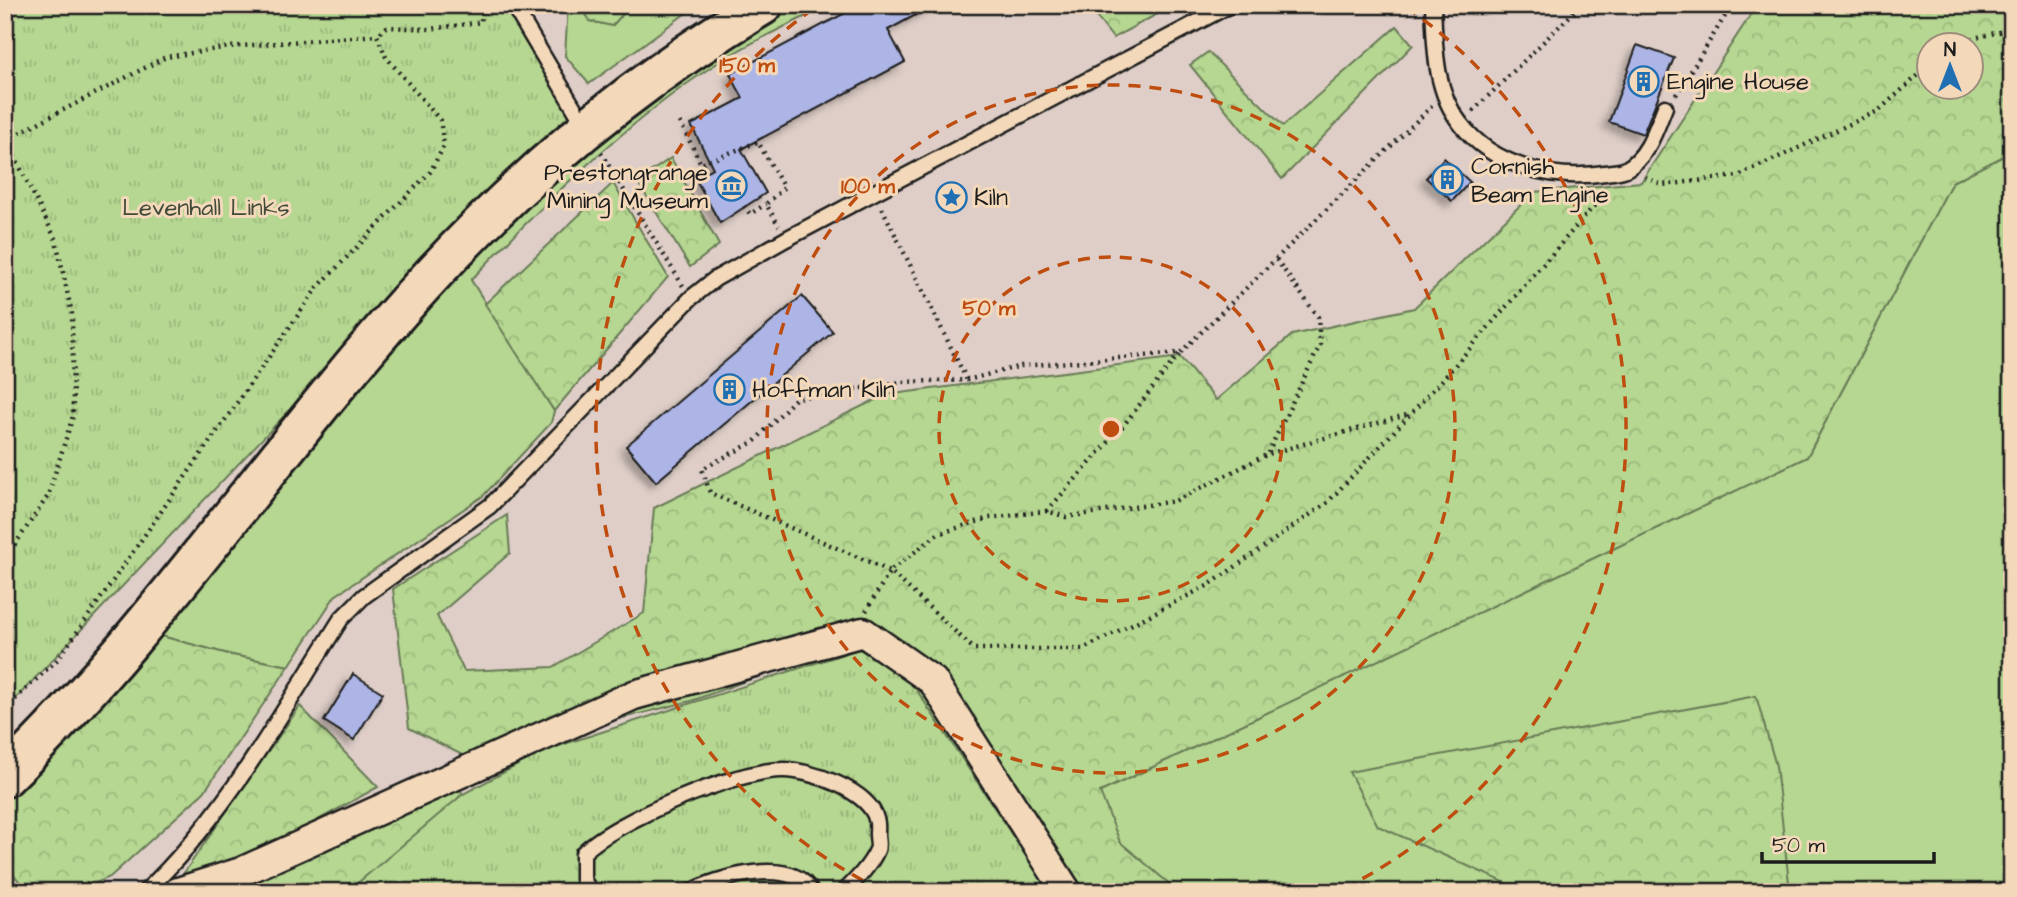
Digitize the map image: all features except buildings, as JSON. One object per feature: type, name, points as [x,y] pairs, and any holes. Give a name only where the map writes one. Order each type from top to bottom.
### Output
[{"type":"main road","points":[[5,777],[92,686],[362,355],[433,273],[516,190],[587,129],[750,9]]},
{"type":"street","points":[[178,892],[241,872],[634,695],[863,632],[933,681],[1066,892]]},
{"type":"lane","points":[[513,5],[587,129]]},
{"type":"lane","points":[[145,892],[179,859],[222,806],[341,619],[364,596],[490,506],[691,298],[715,279],[786,239],[1230,5]]},
{"type":"lane","points":[[1433,5],[1436,66],[1445,94],[1460,123],[1493,152],[1533,171],[1582,176],[1625,169],[1650,144],[1665,107]]},
{"type":"lane","points":[[590,892],[583,879],[583,853],[595,841],[673,803],[751,772],[783,769],[818,775],[856,794],[876,817],[878,848],[862,874],[844,892]]},
{"type":"lane","points":[[691,892],[705,884],[751,873],[788,873],[811,892]]},
{"type":"path","points":[[5,559],[48,496],[74,416],[72,314],[56,240],[6,138],[166,57],[229,47],[377,35],[387,27],[431,29],[481,22],[483,5]]},
{"type":"path","points":[[1460,123],[1581,5]]},
{"type":"path","points":[[1665,107],[1684,88],[1732,5]]},
{"type":"path","points":[[1986,35],[2012,29]]},
{"type":"path","points":[[5,709],[60,658],[317,288],[430,172],[444,146],[440,120],[386,57],[377,35]]},
{"type":"path","points":[[1180,353],[1021,366],[967,380],[901,382],[796,398],[755,440],[702,469],[710,492],[890,571],[974,649],[1083,649],[1209,585],[1327,503],[1411,413],[1625,169],[1663,185],[1738,176],[1878,111],[1916,77]]},
{"type":"path","points":[[1047,511],[1123,426],[1180,353],[1445,94]]},
{"type":"path","points":[[680,122],[701,164],[758,142],[784,188],[750,214],[744,206]]},
{"type":"path","points":[[587,129],[691,298]]},
{"type":"path","points":[[874,193],[967,380]]},
{"type":"path","points":[[766,204],[786,239]]},
{"type":"path","points":[[1268,454],[1320,345],[1318,317],[1276,259]]},
{"type":"path","points":[[866,610],[890,571],[938,534],[989,518],[1047,511],[1066,517],[1175,501],[1268,454],[1411,413]]},
{"type":"green space","name":"Levenhall Links","points":[[5,5],[508,5],[574,110],[5,710]]},
{"type":"green space","points":[[568,5],[581,5],[590,21],[612,26],[631,5],[697,5],[589,84],[565,56]]},
{"type":"green space","points":[[581,5],[631,5],[612,26],[590,21]]},
{"type":"green space","points":[[787,5],[828,5],[732,54],[652,110],[558,192],[471,280],[554,411],[551,423],[483,496],[335,596],[289,666],[232,655],[161,636],[153,630],[460,263],[601,136],[753,26]]},
{"type":"green space","points":[[1087,5],[1174,5],[1113,38]]},
{"type":"green space","points":[[1757,5],[2012,5],[2012,152],[1952,182],[1807,457],[1100,792],[1120,842],[1179,892],[1086,892],[1004,768],[1061,892],[1030,892],[810,718],[787,666],[691,701],[466,757],[409,728],[393,589],[507,515],[510,553],[437,616],[464,671],[553,667],[644,613],[654,508],[885,395],[1180,357],[1216,400],[1292,335],[1414,308],[1534,192],[1641,182]]},
{"type":"green space","points":[[1397,26],[1413,45],[1282,179],[1190,65],[1208,52],[1283,126]]},
{"type":"green space","points":[[2012,151],[2012,892],[1093,892],[1100,792],[1807,457],[1952,182]]},
{"type":"green space","points":[[671,158],[719,245],[690,267],[637,181]]},
{"type":"green space","points":[[613,183],[668,277],[554,411],[485,304]]},
{"type":"green space","points":[[161,636],[232,655],[289,666],[204,792],[110,877],[75,892],[30,892],[5,866],[5,804]]},
{"type":"green space","points":[[859,649],[910,680],[1050,892],[347,892],[463,794],[546,750]]},
{"type":"green space","points":[[1756,696],[1776,766],[1790,892],[1526,892],[1378,826],[1349,772]]},
{"type":"green space","points":[[300,706],[378,787],[238,864],[179,880]]},
{"type":"green space","points":[[454,780],[463,794],[359,892],[202,892]]},
{"type":"place","name":"Engine House","points":[[1644,81]]},
{"type":"place","name":"Cornish Beam Engine","points":[[1448,180]]},
{"type":"place","name":"Prestongrange Mining Museum","points":[[731,186]]},
{"type":"place","name":"Kiln","points":[[951,197]]},
{"type":"place","name":"Hoffman Kiln","points":[[729,389]]}]
